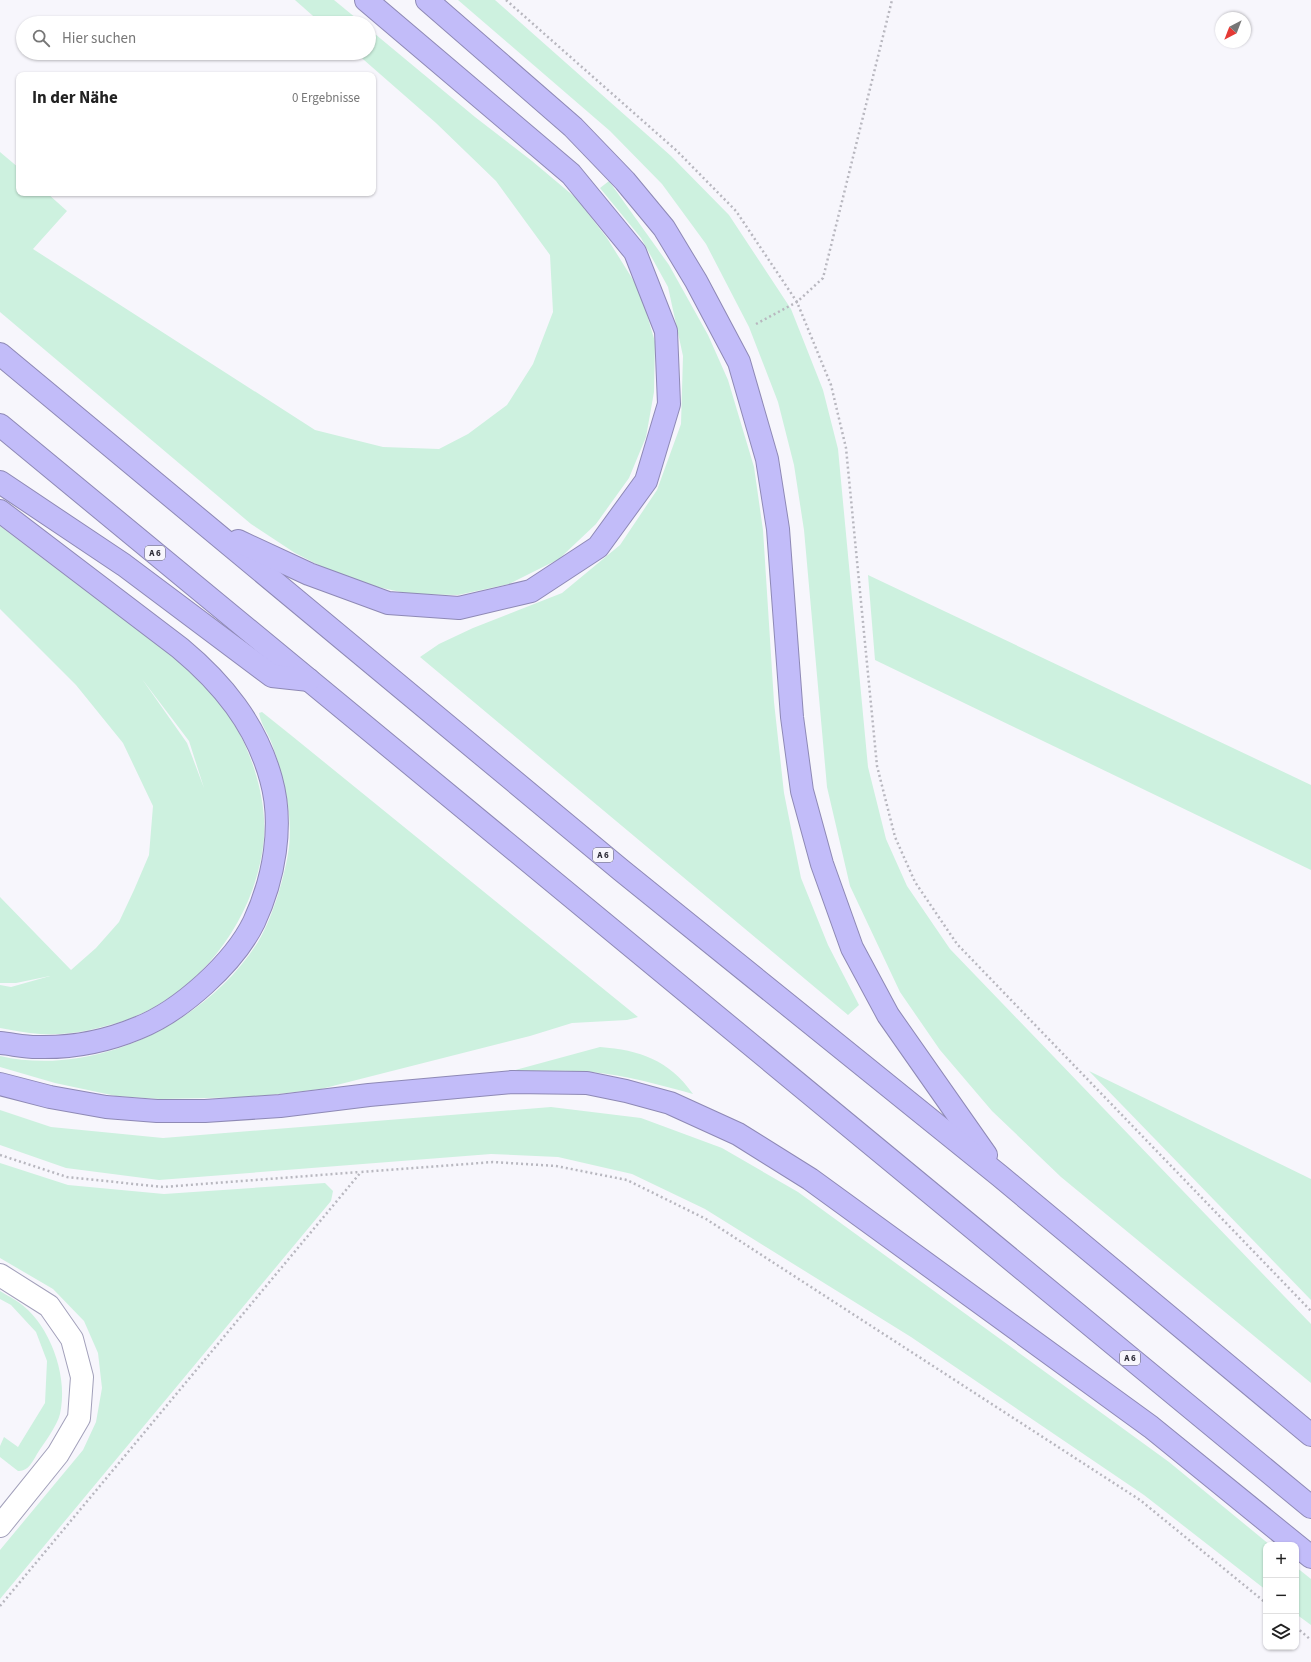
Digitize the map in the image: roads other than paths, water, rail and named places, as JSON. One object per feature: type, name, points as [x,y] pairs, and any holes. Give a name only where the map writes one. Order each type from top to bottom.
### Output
[{"type":"highway","points":[[210,528],[309,574],[388,603],[459,608],[531,591],[598,547],[646,481],[669,404],[666,331],[635,252],[571,174],[366,0]]},
{"type":"highway","points":[[427,0],[573,127],[625,181],[664,228],[696,281],[739,362],[767,459],[778,529],[792,717],[802,791],[822,864],[852,948],[888,1015],[1000,1176]]},
{"type":"highway","name":"A 6","points":[[0,354],[628,875],[1000,1176],[1311,1435]]},
{"type":"highway","name":"A 6","points":[[0,425],[1311,1507]]},
{"type":"highway","points":[[0,482],[124,565],[272,676],[309,680]]},
{"type":"highway","points":[[0,511],[180,648],[201,665],[219,684],[254,734],[271,779],[276,814],[276,849],[270,878],[253,922],[231,955],[200,989],[169,1013],[139,1028],[104,1039],[63,1047],[35,1047],[0,1042]]},
{"type":"highway","points":[[0,1084],[50,1097],[99,1106],[157,1111],[204,1111],[280,1106],[369,1095],[512,1082],[587,1083],[626,1091],[670,1103],[738,1134],[810,1178],[1151,1427],[1311,1557]]},
{"type":"lane","points":[[0,1274],[49,1306],[72,1339],[82,1377],[79,1418],[58,1454],[0,1526]]}]
